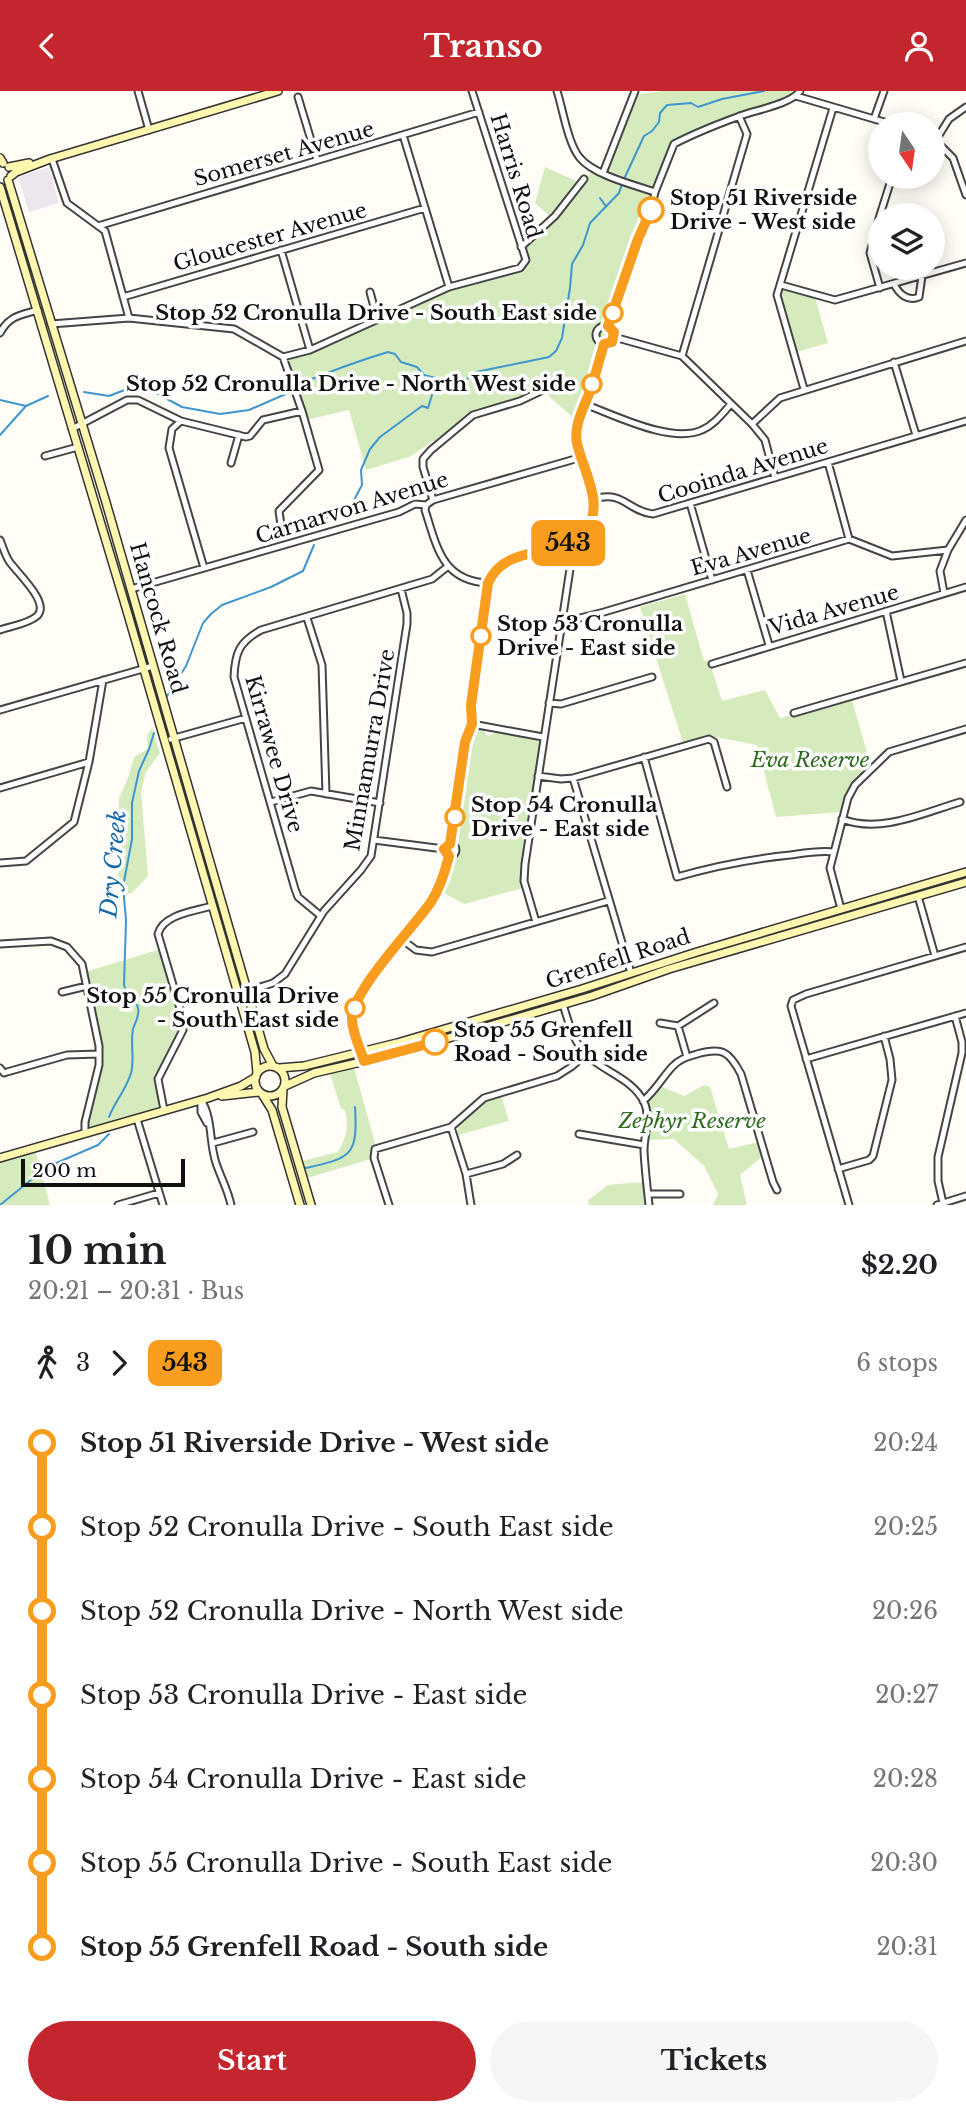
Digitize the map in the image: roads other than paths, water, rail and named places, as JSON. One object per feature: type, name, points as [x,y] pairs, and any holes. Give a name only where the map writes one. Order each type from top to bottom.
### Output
[{"type":"main road","points":[[51,159],[3,162],[5,181],[51,159],[278,91]]},
{"type":"main road","name":"Hancock Road","points":[[5,181],[72,429],[255,1052],[257,1075]]},
{"type":"main road","name":"Hancock Road","points":[[5,181],[82,423],[264,1049],[276,1067]]},
{"type":"main road","points":[[121,592],[131,589]]},
{"type":"main road","name":"Grenfell Road","points":[[276,1067],[304,1066],[361,1052],[561,996],[966,872]]},
{"type":"main road","name":"Grenfell Road","points":[[284,1088],[314,1073],[563,1005],[669,969],[966,882]]},
{"type":"main road","points":[[916,887],[919,896]]},
{"type":"main road","points":[[841,909],[844,918]]},
{"type":"main road","points":[[561,996],[563,1005]]},
{"type":"main road","points":[[361,1052],[364,1061]]},
{"type":"main road","points":[[0,1158],[205,1099],[240,1086],[264,1067],[276,1067],[285,1076],[282,1107],[310,1205]]},
{"type":"main road","points":[[257,1075],[256,1085],[272,1110],[300,1205]]},
{"type":"main road","points":[[205,1099],[261,1093],[274,1096],[284,1088]]},
{"type":"street","points":[[138,91],[149,130]]},
{"type":"street","name":"Harris Road","points":[[449,287],[520,268],[526,260],[472,91]]},
{"type":"street","points":[[557,91],[575,150],[582,160],[603,173],[655,192]]},
{"type":"street","points":[[603,173],[635,91]]},
{"type":"street","points":[[876,112],[884,91]]},
{"type":"street","points":[[608,326],[674,144],[798,94],[833,108],[868,117]]},
{"type":"street","points":[[298,97],[317,160]]},
{"type":"street","points":[[945,123],[966,107]]},
{"type":"street","points":[[804,389],[778,301],[780,285],[833,108]]},
{"type":"street","name":"Somerset Avenue","points":[[98,226],[479,112]]},
{"type":"street","points":[[682,356],[747,134],[739,116]]},
{"type":"street","points":[[283,357],[310,350],[449,287],[403,135]]},
{"type":"street","points":[[945,149],[953,157],[966,195]]},
{"type":"street","points":[[51,159],[67,203],[105,231],[129,318]]},
{"type":"street","points":[[521,247],[555,216],[584,179]]},
{"type":"street","name":"Gloucester Avenue","points":[[123,297],[425,208]]},
{"type":"street","points":[[282,250],[310,350]]},
{"type":"street","points":[[945,269],[966,263]]},
{"type":"street","points":[[878,280],[880,288]]},
{"type":"street","points":[[780,285],[835,300],[908,280]]},
{"type":"street","points":[[894,284],[907,298],[913,300],[919,297],[921,280]]},
{"type":"street","points":[[370,292],[377,318]]},
{"type":"street","points":[[0,333],[6,322],[13,317],[38,310]]},
{"type":"street","points":[[51,324],[129,318],[234,329],[283,357],[302,411],[318,470],[279,511],[281,525]]},
{"type":"street","points":[[608,326],[614,332],[614,337],[612,342],[604,344],[598,341],[596,334],[599,328],[608,326]]},
{"type":"street","points":[[614,337],[682,356],[765,440],[775,478]]},
{"type":"street","points":[[752,424],[780,398],[966,341]]},
{"type":"street","points":[[374,840],[444,849],[450,844],[465,742],[472,724],[471,705],[488,583],[499,569],[513,558],[567,544],[583,534],[588,526],[594,509],[594,499],[576,436],[604,344]]},
{"type":"street","points":[[894,362],[916,435]]},
{"type":"street","points":[[433,500],[423,467],[423,459],[431,450],[473,415],[530,397],[543,390]]},
{"type":"street","points":[[72,429],[132,399],[144,401],[181,421],[250,436],[258,424],[269,417],[302,411]]},
{"type":"street","points":[[584,404],[680,435],[700,431],[710,425],[731,404]]},
{"type":"street","points":[[181,421],[172,429],[169,448],[204,568]]},
{"type":"street","name":"Cooinda Avenue","points":[[594,499],[613,495],[644,513],[653,514],[966,421]]},
{"type":"street","points":[[231,463],[239,435]]},
{"type":"street","points":[[44,456],[78,447]]},
{"type":"street","name":"Carnarvon Avenue","points":[[131,589],[399,512],[411,505],[426,505],[433,500],[582,457]]},
{"type":"street","points":[[828,462],[849,539],[892,556],[948,550]]},
{"type":"street","points":[[690,503],[712,580]]},
{"type":"street","points":[[426,505],[435,542],[447,567],[472,582],[488,583]]},
{"type":"street","points":[[944,593],[940,571],[948,550],[966,520]]},
{"type":"street","name":"Eva Avenue","points":[[562,620],[592,615],[849,539]]},
{"type":"street","points":[[0,540],[8,559],[41,606],[41,612],[34,619],[0,630]]},
{"type":"street","points":[[537,922],[524,881],[524,864],[570,569],[567,544]]},
{"type":"street","name":"Kirrawee Drive","points":[[321,916],[298,897],[234,677],[234,664],[239,650],[247,638],[261,630],[432,579],[447,567]]},
{"type":"street","points":[[747,570],[769,645]]},
{"type":"street","name":"Vida Avenue","points":[[712,664],[966,587]]},
{"type":"street","name":"Minnamurra Drive","points":[[248,991],[273,983],[285,974],[321,916],[371,856],[407,624],[401,589]]},
{"type":"street","points":[[886,611],[901,681]]},
{"type":"street","points":[[307,618],[321,665],[326,794]]},
{"type":"street","points":[[794,713],[966,663]]},
{"type":"street","points":[[0,709],[153,666]]},
{"type":"street","points":[[549,703],[561,704],[652,677]]},
{"type":"street","points":[[0,863],[26,861],[74,822],[89,762],[103,680]]},
{"type":"street","points":[[164,741],[246,717]]},
{"type":"street","points":[[472,724],[543,737]]},
{"type":"street","points":[[841,909],[830,872],[850,792],[885,754],[966,729]]},
{"type":"street","points":[[538,776],[573,778],[703,740],[713,740],[727,787]]},
{"type":"street","points":[[644,757],[677,877],[756,858],[806,852],[834,852]]},
{"type":"street","points":[[0,788],[89,762]]},
{"type":"street","points":[[573,778],[631,973]]},
{"type":"street","points":[[271,802],[311,791],[380,803]]},
{"type":"street","points":[[842,819],[871,825],[889,823],[960,802]]},
{"type":"street","points":[[361,1052],[353,1025],[353,1012],[361,995],[400,938],[436,893],[449,856],[456,851],[450,844]]},
{"type":"street","points":[[444,849],[449,856]]},
{"type":"street","points":[[919,896],[936,956]]},
{"type":"street","points":[[400,938],[416,950],[432,952],[608,901]]},
{"type":"street","points":[[164,1110],[158,1079],[183,1030],[184,1022],[158,934],[160,928],[169,920],[212,906]]},
{"type":"street","points":[[0,944],[40,940],[67,947],[82,964],[99,1054],[85,1133]]},
{"type":"street","points":[[849,1205],[792,1013],[793,1000],[966,947]]},
{"type":"street","points":[[62,992],[87,986]]},
{"type":"street","points":[[660,1023],[678,1026],[714,1003]]},
{"type":"street","points":[[563,1005],[575,1040],[586,1054],[634,1088],[643,1101],[647,1121],[644,1145],[649,1205]]},
{"type":"street","points":[[806,1059],[966,1013]]},
{"type":"street","points":[[955,1016],[961,1034],[962,1053],[938,1157],[940,1204],[966,1196]]},
{"type":"street","points":[[678,1026],[687,1057]]},
{"type":"street","points":[[838,1169],[869,1160],[873,1156],[892,1080],[884,1036]]},
{"type":"street","points":[[643,1101],[653,1093],[673,1066],[687,1057],[720,1050],[735,1061],[741,1074],[777,1190]]},
{"type":"street","points":[[0,1068],[4,1073],[67,1055],[99,1054]]},
{"type":"street","points":[[388,1205],[374,1156],[375,1149],[452,1126],[484,1098],[556,1076],[586,1054]]},
{"type":"street","points":[[205,1099],[216,1164],[223,1177],[231,1205]]},
{"type":"street","points":[[136,1118],[163,1205]]},
{"type":"street","points":[[452,1126],[466,1174],[471,1205]]},
{"type":"street","points":[[213,1143],[253,1132]]},
{"type":"street","points":[[579,1134],[644,1145]]},
{"type":"street","points":[[466,1174],[503,1164],[517,1155]]},
{"type":"street","points":[[118,1205],[159,1193]]},
{"type":"street","points":[[648,1194],[680,1194]]},
{"type":"waterway","name":"Dry Creek","points":[[625,177],[644,136],[659,122],[660,113],[667,105],[691,103],[698,107],[722,99],[764,91]]},
{"type":"waterway","name":"Dry Creek","points":[[321,525],[332,511],[353,502],[362,485],[361,470],[370,449],[380,437],[422,406],[428,408],[435,385],[447,381],[458,386],[476,372],[549,357],[556,351],[562,338],[572,264],[583,245],[590,223],[619,193],[622,184]]},
{"type":"waterway","points":[[600,198],[605,205]]},
{"type":"waterway","points":[[302,383],[388,352],[395,354],[401,362],[417,367],[424,375],[447,381]]},
{"type":"waterway","points":[[84,392],[109,396],[135,386],[156,393],[182,407],[220,414],[249,410],[288,393]]},
{"type":"waterway","points":[[0,435],[26,406],[48,396]]},
{"type":"waterway","points":[[0,400],[26,406]]},
{"type":"waterway","name":"Dry Creek","points":[[167,696],[186,666],[203,623],[211,614],[222,605],[271,587],[303,571],[314,545]]},
{"type":"waterway","name":"Dry Creek","points":[[109,1117],[131,1073],[132,1035],[138,1016],[137,1005],[124,985],[126,920],[123,887],[132,839],[132,803],[139,771],[154,733]]},
{"type":"waterway","points":[[306,1168],[333,1161],[349,1152],[355,1136],[355,1107]]},
{"type":"waterway","name":"Dry Creek","points":[[0,1205],[47,1167],[98,1145],[109,1134]]},
{"type":"place","name":"Stop 51 Riverside Drive - West side","points":[[651,210]]},
{"type":"place","name":"Stop 52 Cronulla Drive - South East side","points":[[613,313]]},
{"type":"place","name":"Stop 52 Cronulla Drive - North West side","points":[[592,384]]},
{"type":"place","name":"Stop 53 Cronulla Drive - East side","points":[[481,636]]},
{"type":"place","name":"Stop 54 Cronulla Drive - East side","points":[[455,817]]},
{"type":"place","name":"Stop 55 Cronulla Drive - South East side","points":[[355,1008]]},
{"type":"place","name":"Stop 55 Grenfell Road - South side","points":[[435,1042]]},
{"type":"park label","name":"Eva Reserve","points":[[810,760]]},
{"type":"park label","name":"Zephyr Reserve","points":[[692,1121]]}]
